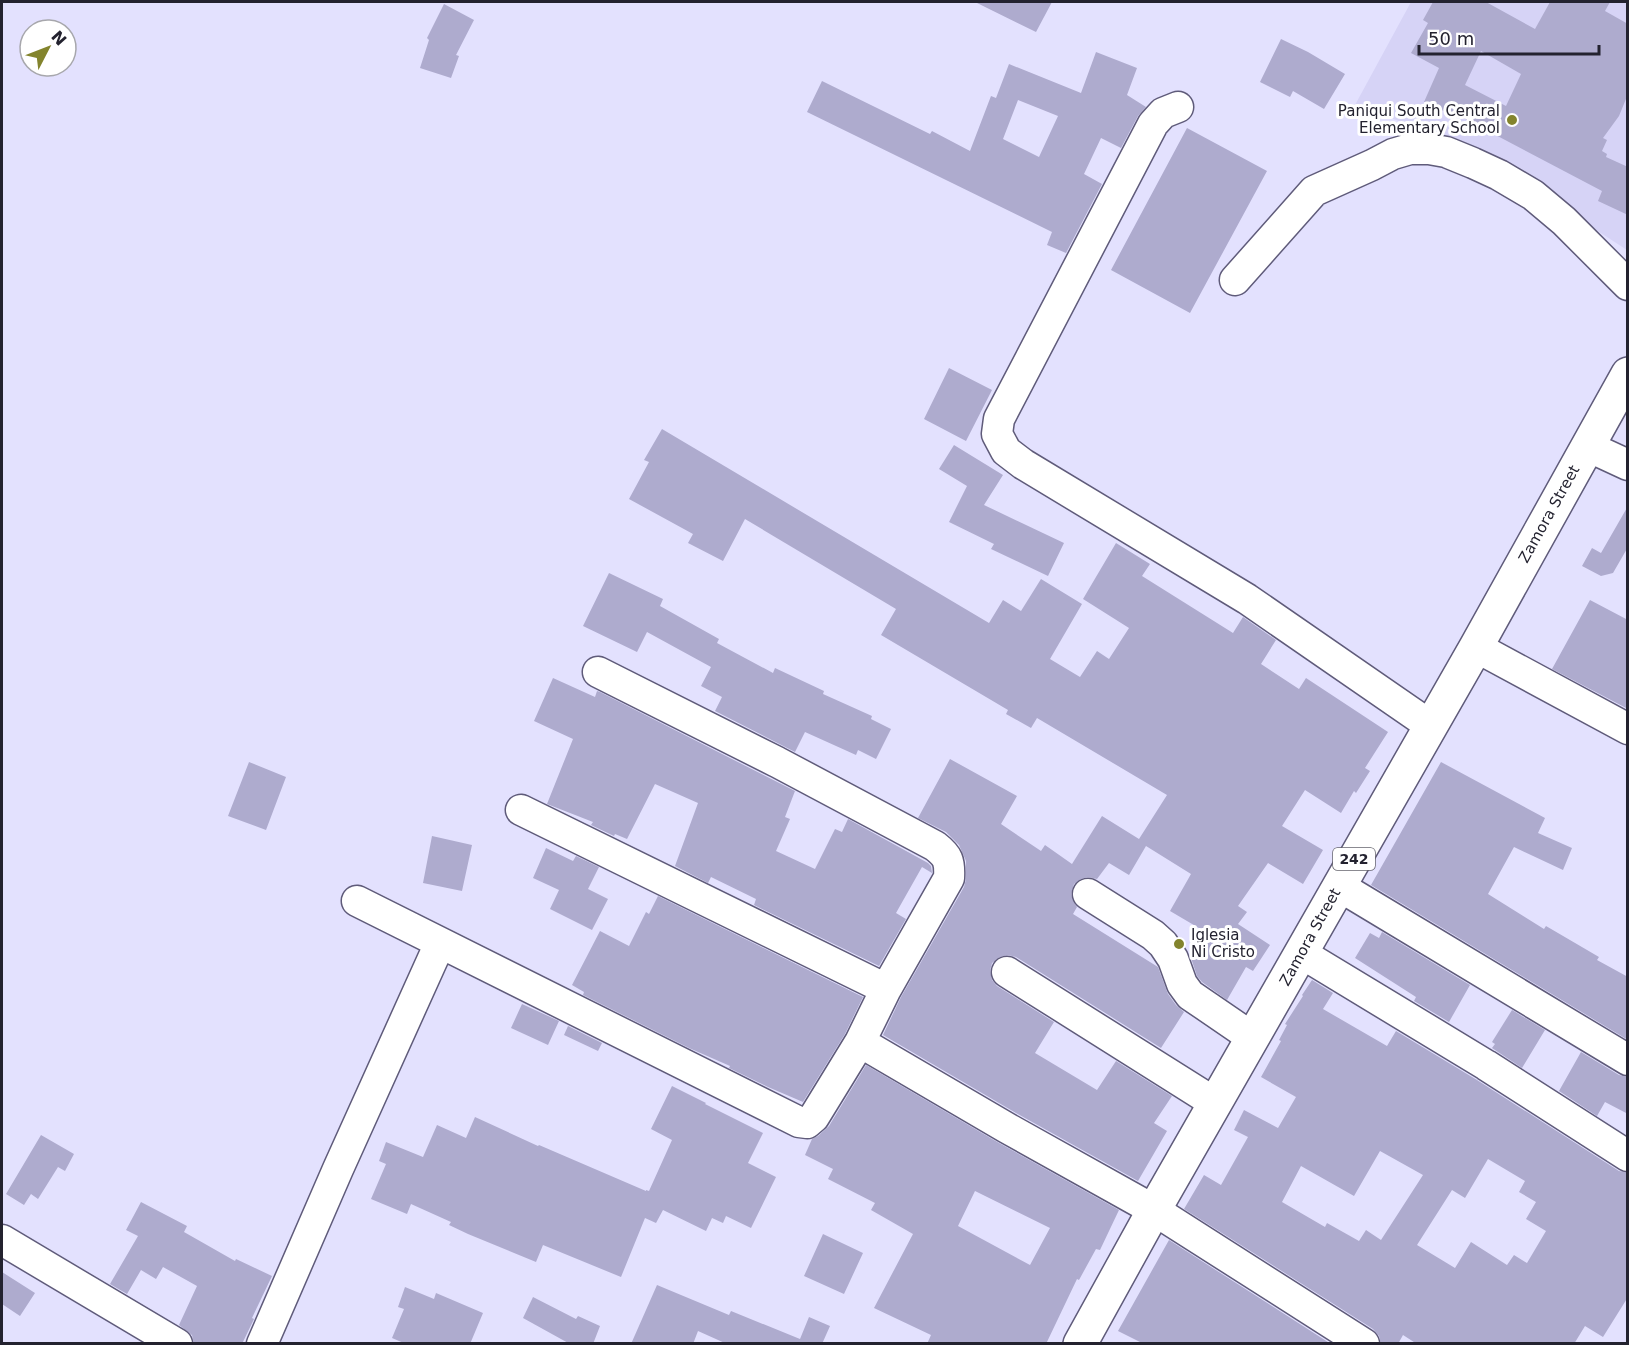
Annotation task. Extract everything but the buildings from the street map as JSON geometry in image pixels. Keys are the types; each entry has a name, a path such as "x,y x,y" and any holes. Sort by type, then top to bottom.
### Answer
{"main road":[{"name":"Zamora Street","path":"1080,1344 1154,1210 1476,647 1628,374"}],"street":[{"path":"1178,107 1162,113 1153,124 999,419 997,435 1006,451 1023,464 1247,599 1431,726"},
{"path":"1236,280 1314,191 1392,154 1410,149 1429,149 1446,152 1473,163 1533,195 1564,221 1628,285"},
{"path":"1587,446 1628,465"},
{"path":"1476,647 1628,729"},
{"path":"357,901 799,1122 807,1123 814,1117 860,1042 886,989 949,878 950,864 935,846 777,762 598,672"},
{"path":"521,810 886,989"},
{"path":"1339,886 1628,1060"},
{"path":"1088,894 1153,935 1173,958 1182,984 1190,995 1253,1038"},
{"path":"262,1344 440,943"},
{"path":"1301,953 1486,1065 1628,1156"},
{"path":"1007,972 1215,1104"},
{"path":"860,1042 1154,1210 1331,1335 1364,1344"},
{"path":"2,1240 177,1344"}],"shaded area":[{"name":"Paniqui South Central Elementary School","path":"1411,2 1627,2 1627,250 1570,213 1437,135 1355,105"}],"place":[{"name":"Paniqui South Central Elementary School","path":"1512,120"},
{"name":"Iglesia Ni Cristo","path":"1179,944"}]}
